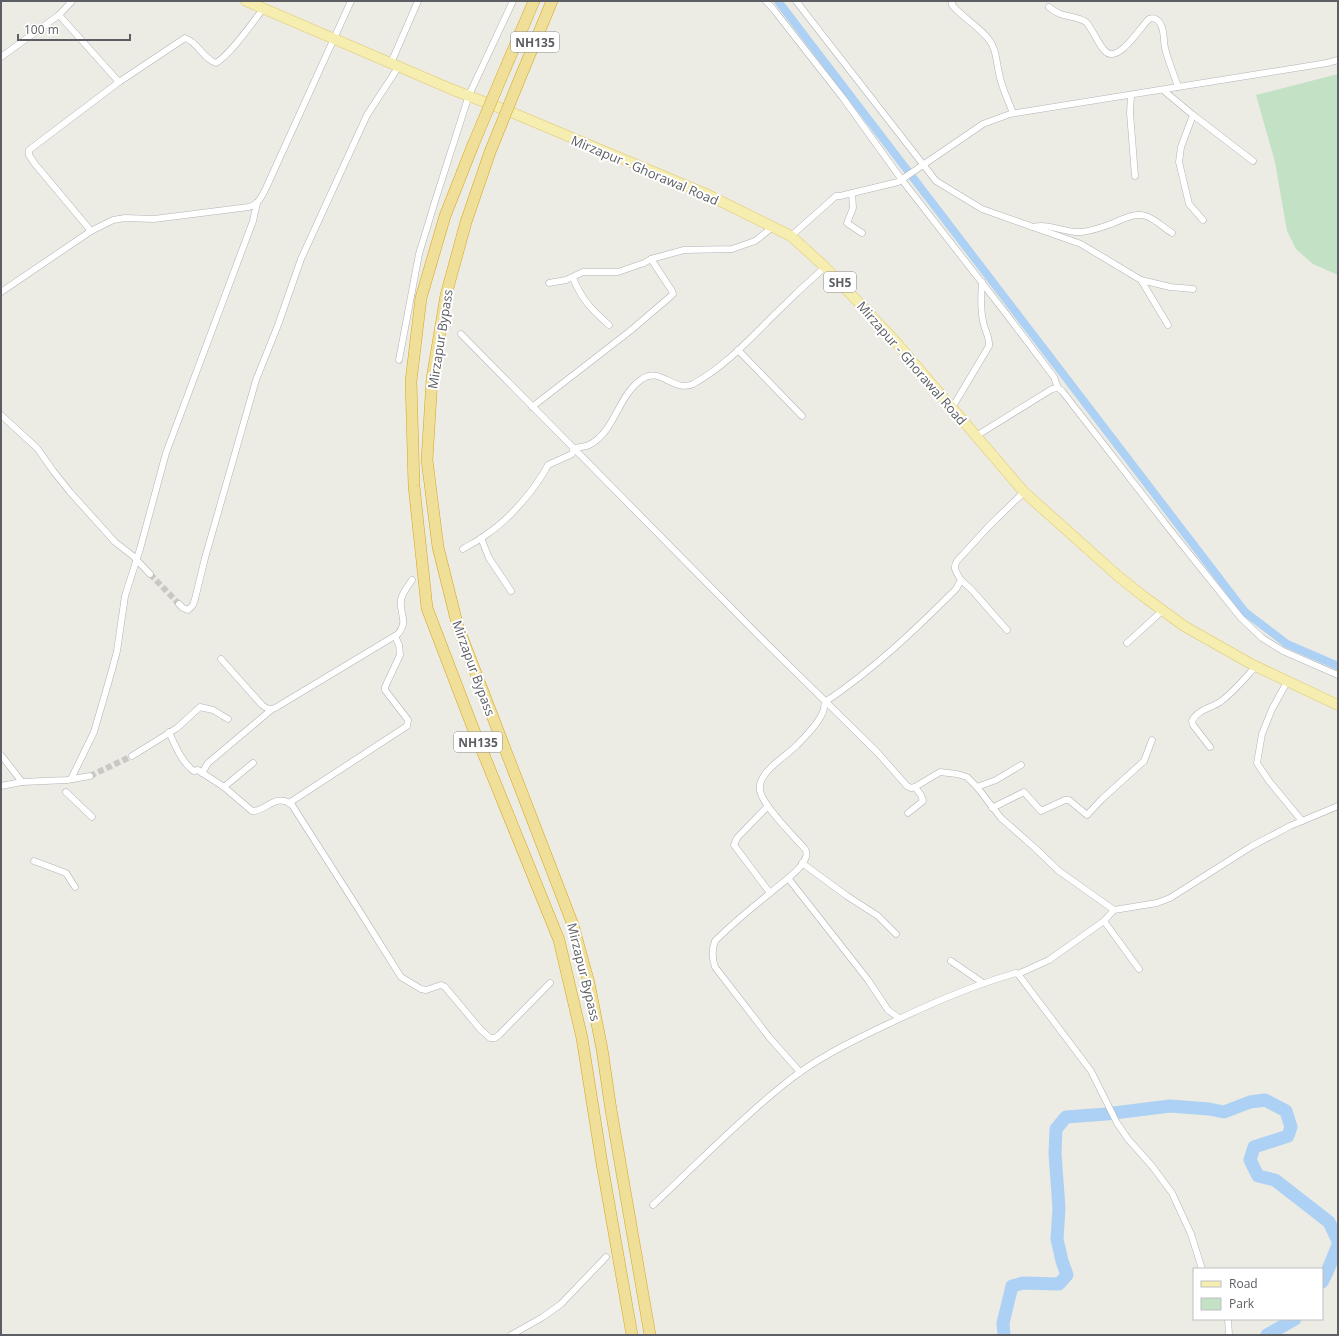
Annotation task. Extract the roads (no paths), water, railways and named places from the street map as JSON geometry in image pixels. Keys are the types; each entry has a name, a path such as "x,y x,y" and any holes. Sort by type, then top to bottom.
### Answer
{"highway":[{"name":"NH135","path":"534,1 473,145 445,216 421,298 411,381 414,486 428,608 470,723 559,940 582,1038 632,1335"},
{"name":"Mirzapur Bypass","path":"552,1 490,152 466,222 446,295 432,379 428,460 438,548 458,627 573,925 589,983 602,1049 611,1110 650,1335"}],"main road":[{"name":"Mirzapur - Ghorawal Road","path":"246,1 395,65 696,190 774,226 791,236 825,267 895,341 1024,492 1118,576 1162,611 1184,626 1287,682 1338,705"}],"street":[{"path":"1,57 59,15 72,1"},
{"path":"1,292 91,231 113,220 125,218 154,219 249,207 257,203 266,188 351,1"},
{"path":"179,604 188,610 196,599 211,536 256,380 278,325 301,259 366,115 395,65 418,1"},
{"path":"399,360 420,254 469,96 513,1"},
{"path":"766,1 904,178 1054,377 1058,388 1066,396 1241,618 1262,638 1282,651 1338,675"},
{"path":"796,1 936,181 982,209 1031,228 1080,244 1140,280 1170,287 1193,289"},
{"path":"952,1 952,5 958,12 984,34 994,48 997,54 999,73 1014,113"},
{"path":"1049,7 1058,14 1081,19 1086,22 1105,51 1110,54 1114,54 1131,41 1149,19 1157,19 1164,34 1165,46 1178,87"},
{"path":"91,231 35,164 29,156 29,150 119,82 185,38 192,41 211,61 216,63 244,34 263,8"},
{"path":"59,15 119,82"},
{"path":"791,236 836,196 894,184 983,124 998,118 1014,113 1163,90 1338,60"},
{"path":"1163,90 1193,116 1253,161"},
{"path":"1131,95 1130,120 1136,176"},
{"path":"1193,116 1181,147 1180,162 1189,204 1204,220"},
{"path":"852,193 853,208 847,223 862,233"},
{"path":"72,779 94,732 108,684 117,651 125,596 166,453 253,221 257,203"},
{"path":"1031,228 1047,226 1082,232 1108,226 1132,216 1142,215 1148,217 1172,233"},
{"path":"549,283 573,278 579,273 583,272 618,272 651,259 684,250 732,249 755,241 774,226"},
{"path":"532,407 630,331 673,294 651,259"},
{"path":"574,448 588,446 602,435 608,429 621,403 630,390 640,380 648,375 654,375 670,382 685,386 691,385 712,373 825,267"},
{"path":"573,278 578,290 590,308 609,325"},
{"path":"1140,280 1168,325"},
{"path":"952,408 989,346 990,341 983,321 981,306 982,282"},
{"path":"461,334 825,702 877,752 907,786 911,788 915,787 940,772 967,777 977,787 1001,818 1030,842 1059,871 1114,910"},
{"path":"738,350 802,416"},
{"path":"976,436 1045,392 1058,388"},
{"path":"1,416 37,448 70,492 115,542 129,552 150,574"},
{"path":"464,549 502,523 541,479 548,464 572,454 574,448"},
{"path":"1008,630 961,580 955,570 955,564 989,526 1024,492"},
{"path":"481,538 489,558 511,591"},
{"path":"202,773 208,763 271,710 398,634 403,626 402,596 412,580"},
{"path":"800,1072 768,1037 715,967 713,961 713,947 715,941 788,878 806,857 807,853 805,849 768,806 761,795 759,790 760,783 769,769 808,734 823,713 825,702 848,687 896,646 956,589 961,580"},
{"path":"1127,643 1162,611"},
{"path":"169,732 176,748 189,768 194,771 198,770 224,787 252,810 259,810 275,801 289,803 407,726 408,720 385,690 400,655 399,645 395,636"},
{"path":"221,659 262,705 271,710"},
{"path":"1210,747 1193,725 1192,721 1194,717 1221,701 1256,666"},
{"path":"1287,682 1272,709 1262,734 1257,763 1269,781 1302,821"},
{"path":"132,756 177,728 200,707 213,710 228,719"},
{"path":"992,808 1024,792 1041,811 1065,800 1069,800 1087,815 1102,799 1144,761 1152,740"},
{"path":"1,755 22,782"},
{"path":"224,787 253,763"},
{"path":"977,787 996,780 1021,764"},
{"path":"1,786 22,782 72,779 90,776"},
{"path":"908,813 923,801 922,795 915,787"},
{"path":"66,792 92,817"},
{"path":"289,803 401,977 426,990 441,985 445,987 481,1030 487,1036 493,1038 499,1035 550,983"},
{"path":"768,806 737,838 734,845 770,893"},
{"path":"653,1205 736,1125 782,1085 800,1072 853,1040 953,994 983,982 1018,974 1049,960 1104,920 1114,910 1170,898 1252,846 1302,821 1338,806"},
{"path":"34,862 66,873 75,887"},
{"path":"802,863 847,896 878,916 896,934"},
{"path":"788,878 868,980 888,1010 899,1018"},
{"path":"1104,920 1139,969"},
{"path":"951,961 983,982"},
{"path":"1018,974 1091,1071 1117,1123 1128,1139 1152,1166 1172,1193 1191,1234 1202,1268"},
{"path":"511,1335 561,1304 606,1257"},
{"path":"1228,1320 1229,1335"}],"waterway":[{"path":"778,1 1245,612 1287,644 1338,666"},
{"path":"1004,1335 1003,1323 1012,1286 1023,1283 1059,1284 1067,1275 1057,1239 1059,1208 1055,1154 1056,1129 1066,1117 1106,1114 1170,1106 1209,1109 1224,1112 1250,1102 1265,1100 1286,1111 1291,1127 1288,1136 1254,1147 1250,1160 1258,1176 1275,1180 1329,1222 1338,1241"},
{"path":"1323,1280 1338,1245"},
{"path":"1267,1335 1293,1320"}],"tunnel":[{"path":"150,574 179,604"},
{"path":"90,776 132,756"}]}
